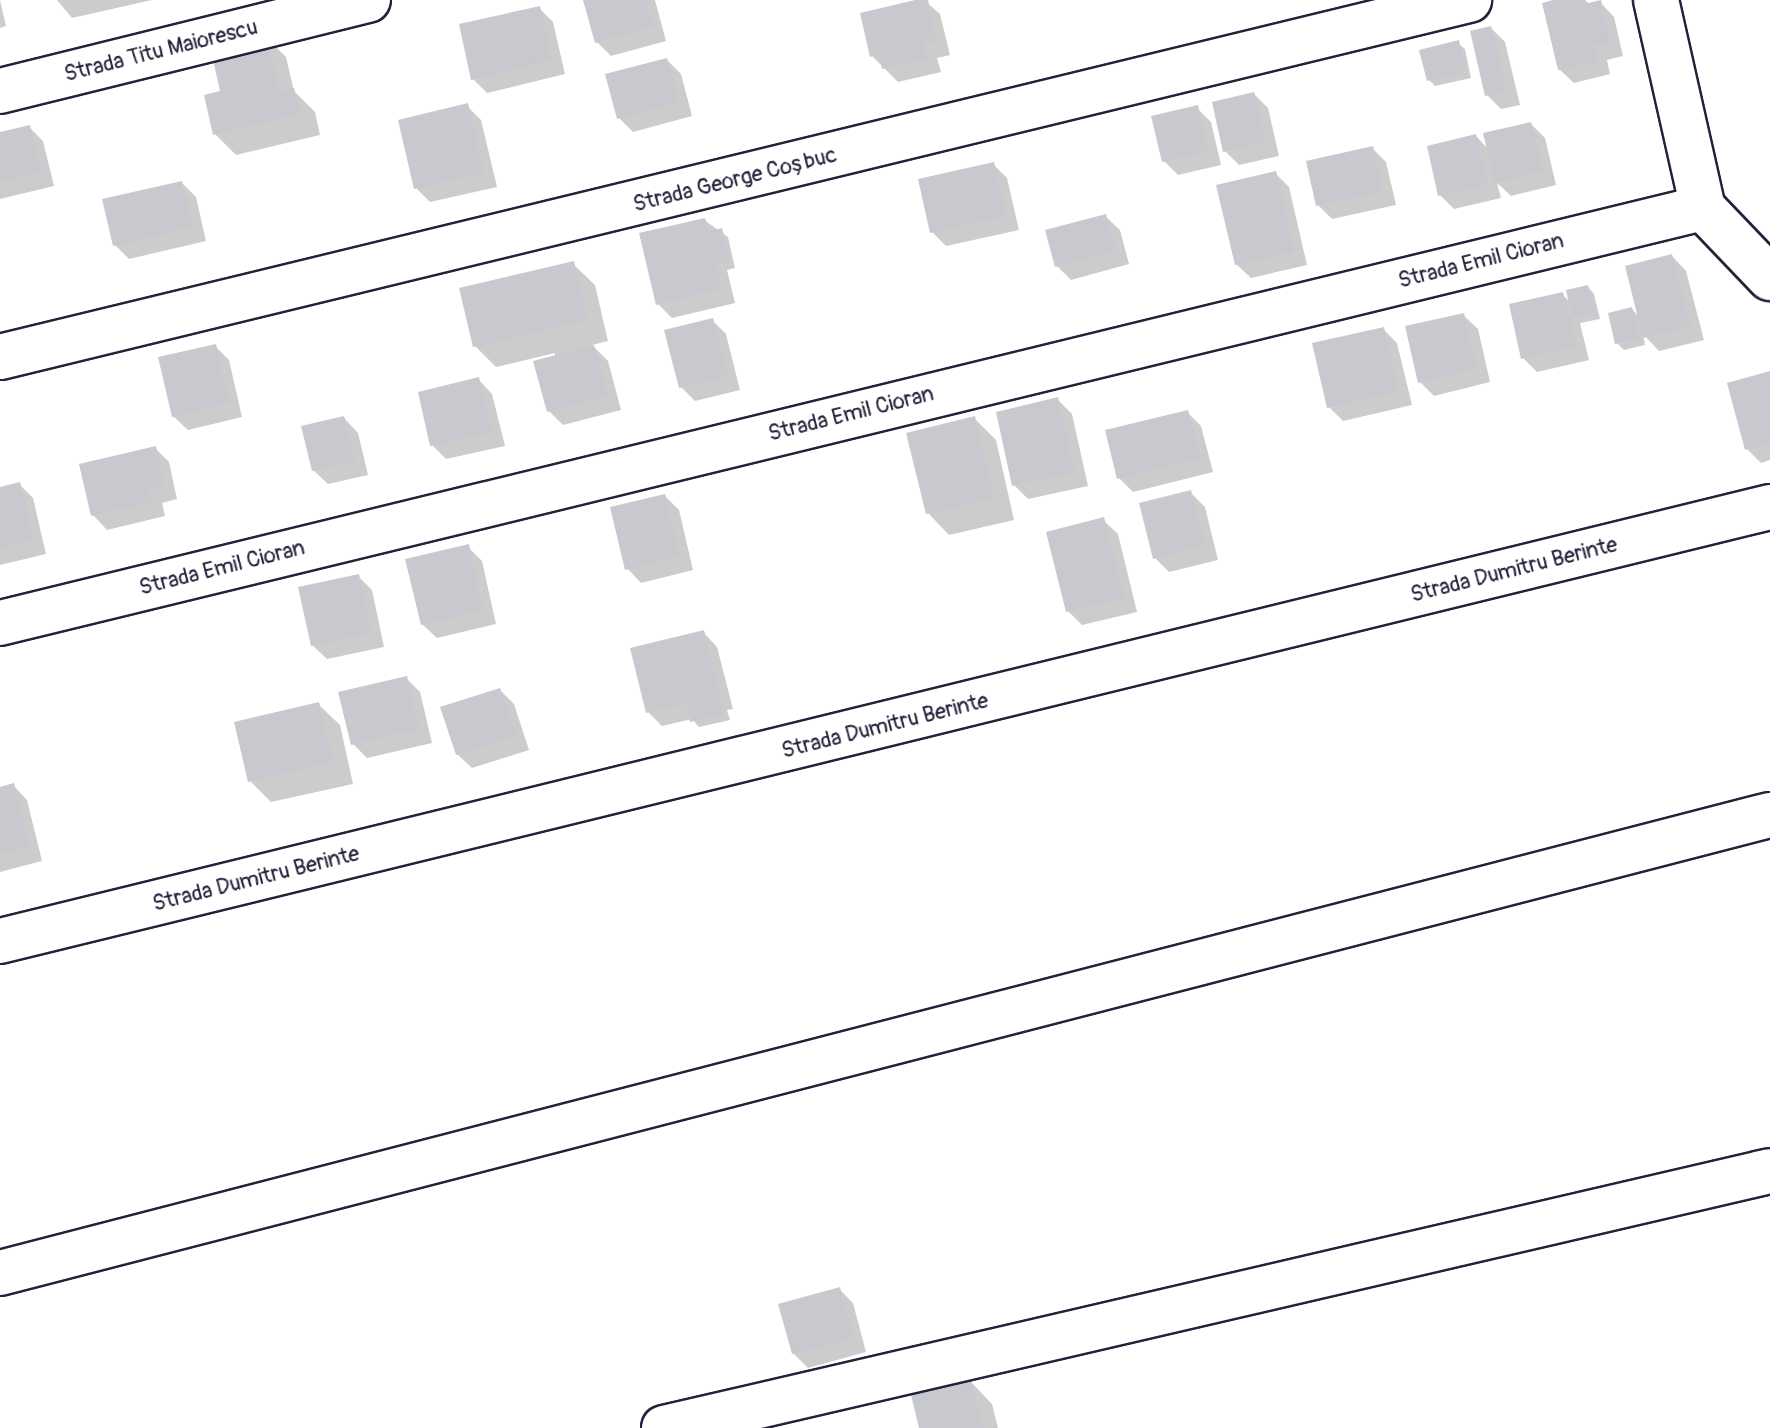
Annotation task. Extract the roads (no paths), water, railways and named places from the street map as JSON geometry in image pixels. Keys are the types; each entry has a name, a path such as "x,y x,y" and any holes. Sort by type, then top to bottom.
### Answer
{"street":[{"name":"Strada Titu Maiorescu","path":"0,91 368,0"},
{"name":"Strada George Coșbuc","path":"0,357 1469,0"},
{"path":"1656,0 1703,208 1770,278"},
{"name":"Strada Emil Cioran","path":"0,623 1703,208"},
{"name":"Strada Dumitru Berinte","path":"0,941 1770,507"},
{"path":"0,1273 1770,815"},
{"path":"664,1428 1770,1171"}]}
